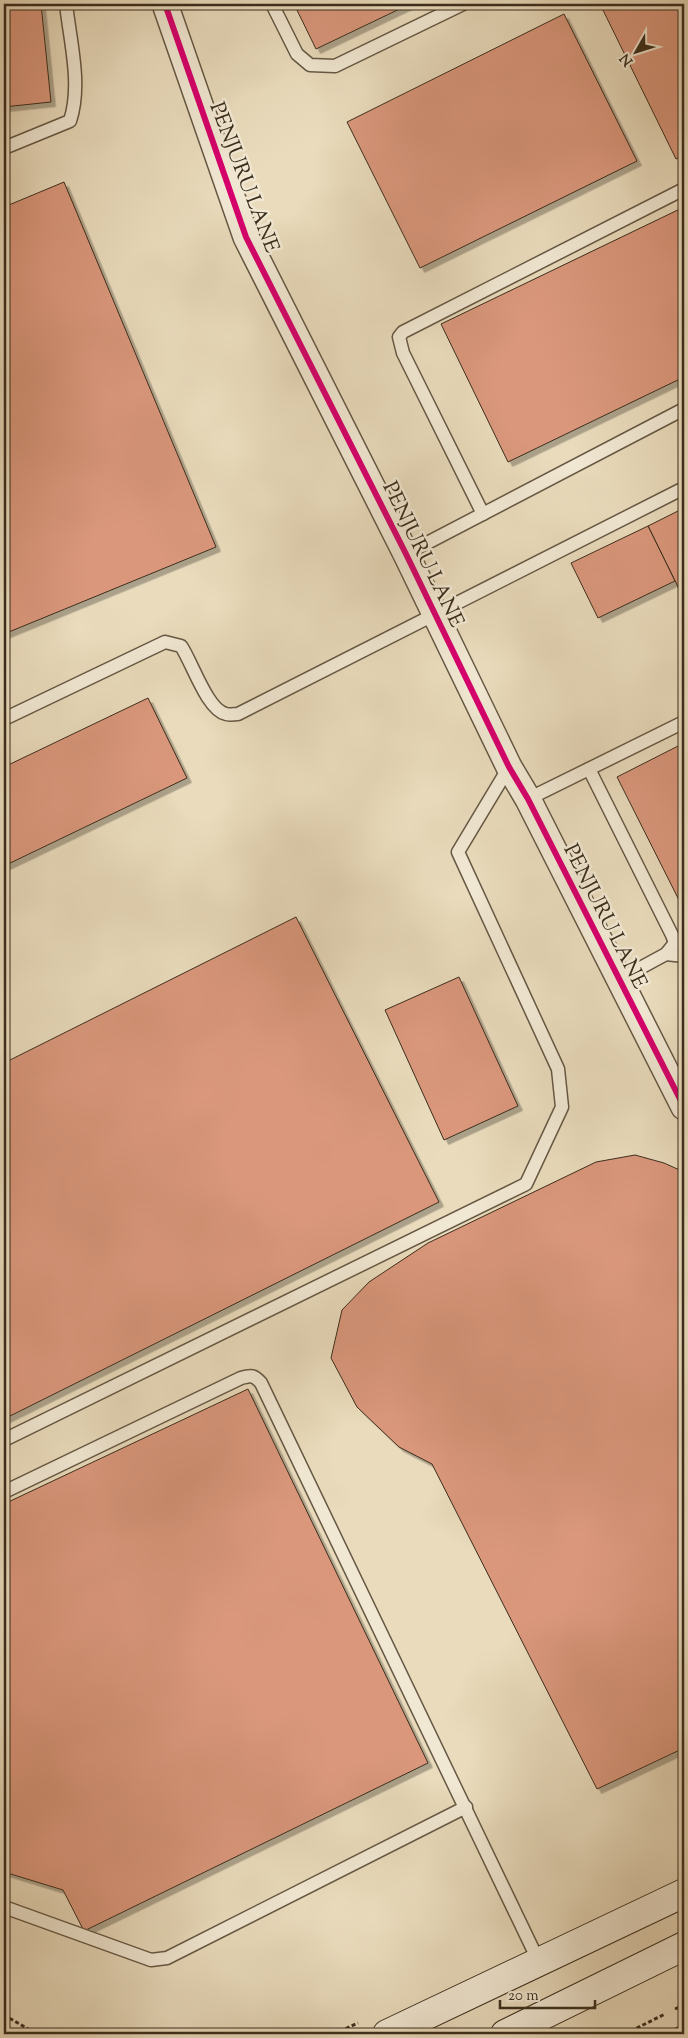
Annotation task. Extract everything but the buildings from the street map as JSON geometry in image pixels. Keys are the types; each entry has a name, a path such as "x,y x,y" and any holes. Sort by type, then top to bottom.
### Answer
{"main road":[{"path":"387,2034 684,1893"},
{"path":"506,2034 684,1946"}],"street":[{"name":"PENJURU LANE","path":"165,4 246,237 436,614 509,766 528,799 684,1107"}],"lane":[{"path":"4,148 70,121 75,106 74,74 66,4"},
{"path":"272,4 297,54 310,65 335,66 463,4"},
{"path":"483,514 403,353 399,337 402,332 684,190"},
{"path":"406,554 684,409"},
{"path":"4,719 164,642 181,646 210,702 217,709 225,714 238,714 684,488"},
{"path":"528,799 684,722"},
{"path":"4,1440 526,1184 562,1107 558,1069 458,852 509,766"},
{"path":"589,769 675,943 666,954 620,979"},
{"path":"666,954 684,956"},
{"path":"4,1492 241,1378 250,1375 256,1377 262,1383 539,1962"},
{"path":"4,1907 151,1960 167,1958 466,1807"},
{"path":"679,2034 684,2032"}],"path":[{"path":"625,2034 684,2004"},
{"path":"4,2015 37,2034"}],"cycle path":[{"path":"165,4 246,237 406,554 509,767 528,799 684,1107"}]}
